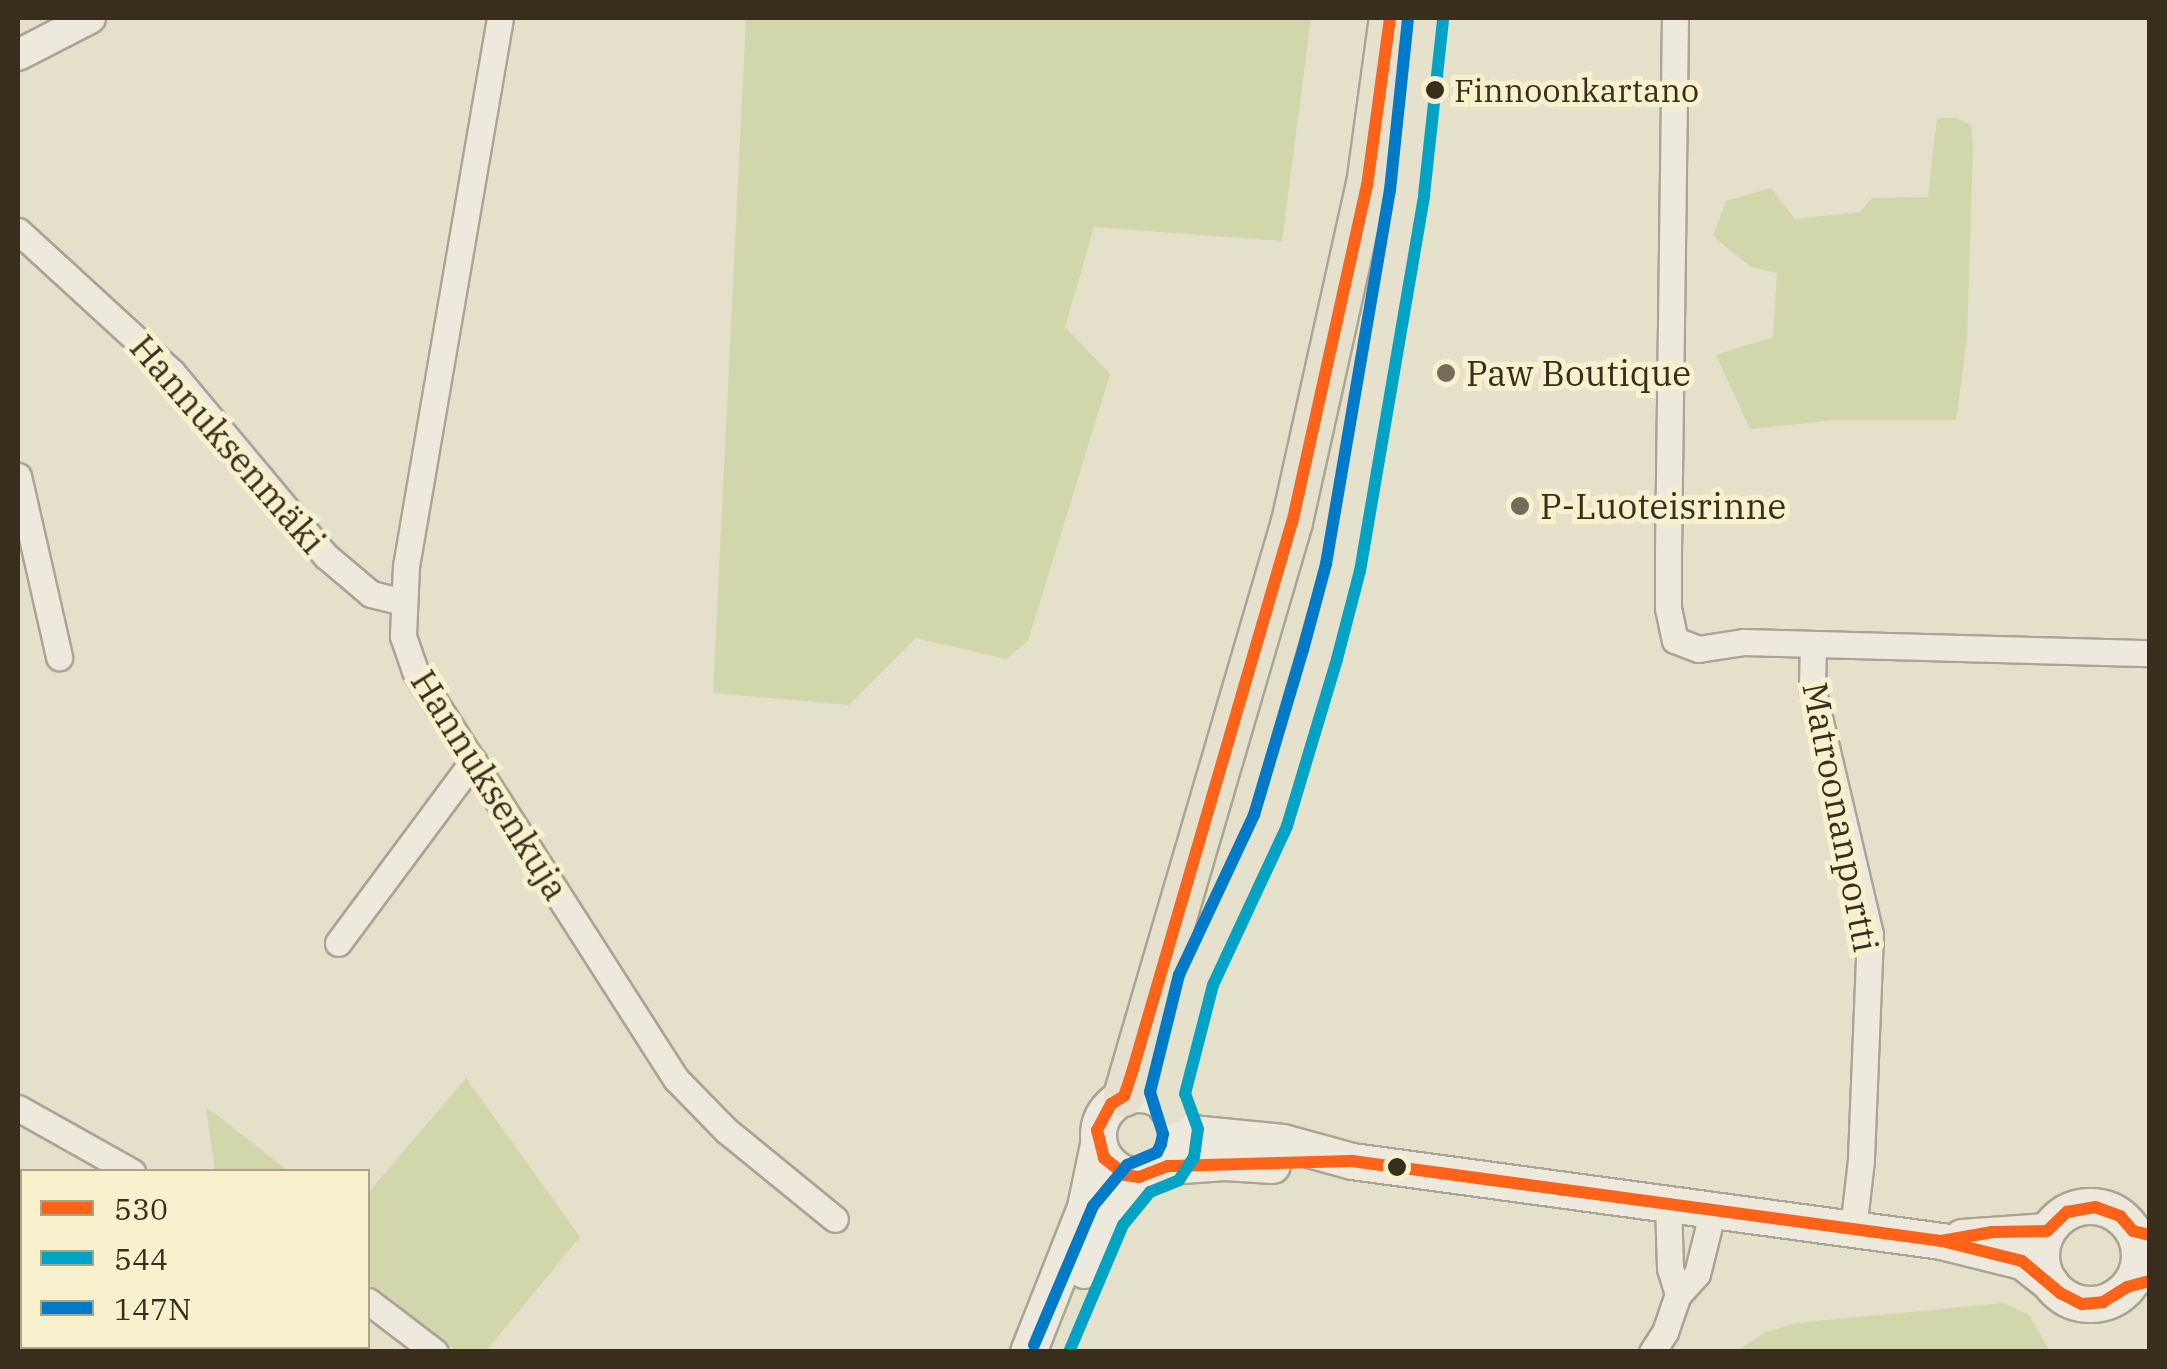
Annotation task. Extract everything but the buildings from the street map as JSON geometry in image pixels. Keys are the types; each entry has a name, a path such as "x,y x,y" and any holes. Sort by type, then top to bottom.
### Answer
{"main road":[{"path":"1028,1352 1084,1207 1102,1116 1124,1096 1292,522 1367,185 1390,18"},
{"path":"1050,1352 1108,1216 1178,1150 1169,1078 1196,979 1270,821 1343,568 1407,192 1426,18"},
{"path":"1124,1096 1139,1094 1174,1118 1352,1160 1941,1241 2022,1260 2082,1304 2104,1302 2138,1284 2134,1228 2095,1207 2076,1208 2047,1231 1992,1232 1941,1241"},
{"path":"1098,1144 1113,1168 1153,1172 1352,1160"},
{"path":"2047,1231 2041,1258 2050,1283"}],"street":[{"path":"19,48 90,18"},
{"name":"Hannuksenkuja","path":"500,18 406,566 403,636 416,671 676,1080 727,1130 834,1219"},
{"path":"1674,18 1668,608 1671,634 1681,646 1698,649 1744,642 2150,652"},
{"name":"Hannuksenmäki","path":"18,230 172,372 326,556 370,594 403,602"},
{"path":"18,476 60,657"},
{"name":"Matroonanportti","path":"1813,645 1812,687 1870,934 1861,1156 1853,1230"},
{"path":"338,943 473,760"},
{"path":"18,1108 127,1169"},
{"path":"1668,1203 1670,1268 1678,1296"},
{"path":"1652,1352 1666,1332 1678,1296 1696,1274 1713,1210"},
{"path":"370,1302 435,1352"}],"green space":[{"path":"746,18 1311,18 1282,241 1094,227 1065,327 1110,374 1028,641 1006,659 916,638 849,705 713,693"},
{"path":"1937,118 1957,118 1971,125 1973,144 1967,339 1956,420 1836,420 1750,429 1716,355 1773,337 1777,273 1751,267 1713,236 1726,201 1771,188 1795,219 1860,212 1872,198 1928,197"},
{"path":"466,1078 580,1237 486,1351 456,1351 370,1285 370,1191"},
{"path":"206,1109 285,1169 215,1169"},
{"path":"2004,1303 2029,1315 2050,1351 1737,1351 1765,1332 1796,1323"}],"transit line":[{"name":"530","path":"1390,18 1367,185 1292,522 1133,1069 1124,1096 1111,1104 1097,1130 1104,1158 1125,1175 1139,1177 1168,1166 1352,1161 1941,1241 1992,1232 2047,1231 2067,1212 2095,1207 2120,1216 2133,1231 2150,1235"},
{"name":"147N","path":"1034,1345 1093,1206 1127,1165 1157,1152 1161,1144 1163,1134 1150,1092 1179,975 1254,815 1303,650 1326,564 1390,190 1408,18"},
{"name":"544","path":"1069,1352 1123,1225 1150,1192 1179,1180 1194,1157 1198,1129 1185,1094 1213,985 1287,826 1337,659 1360,571 1424,195 1443,20"},
{"name":"530","path":"1946,1242 2022,1261 2060,1293 2082,1304 2103,1302 2127,1287 2150,1281"}],"place":[{"name":"Finnoonkartano","path":"1435,90"},
{"name":"Paw Boutique","path":"1446,373"},
{"name":"P-Luoteisrinne","path":"1520,506"}]}
